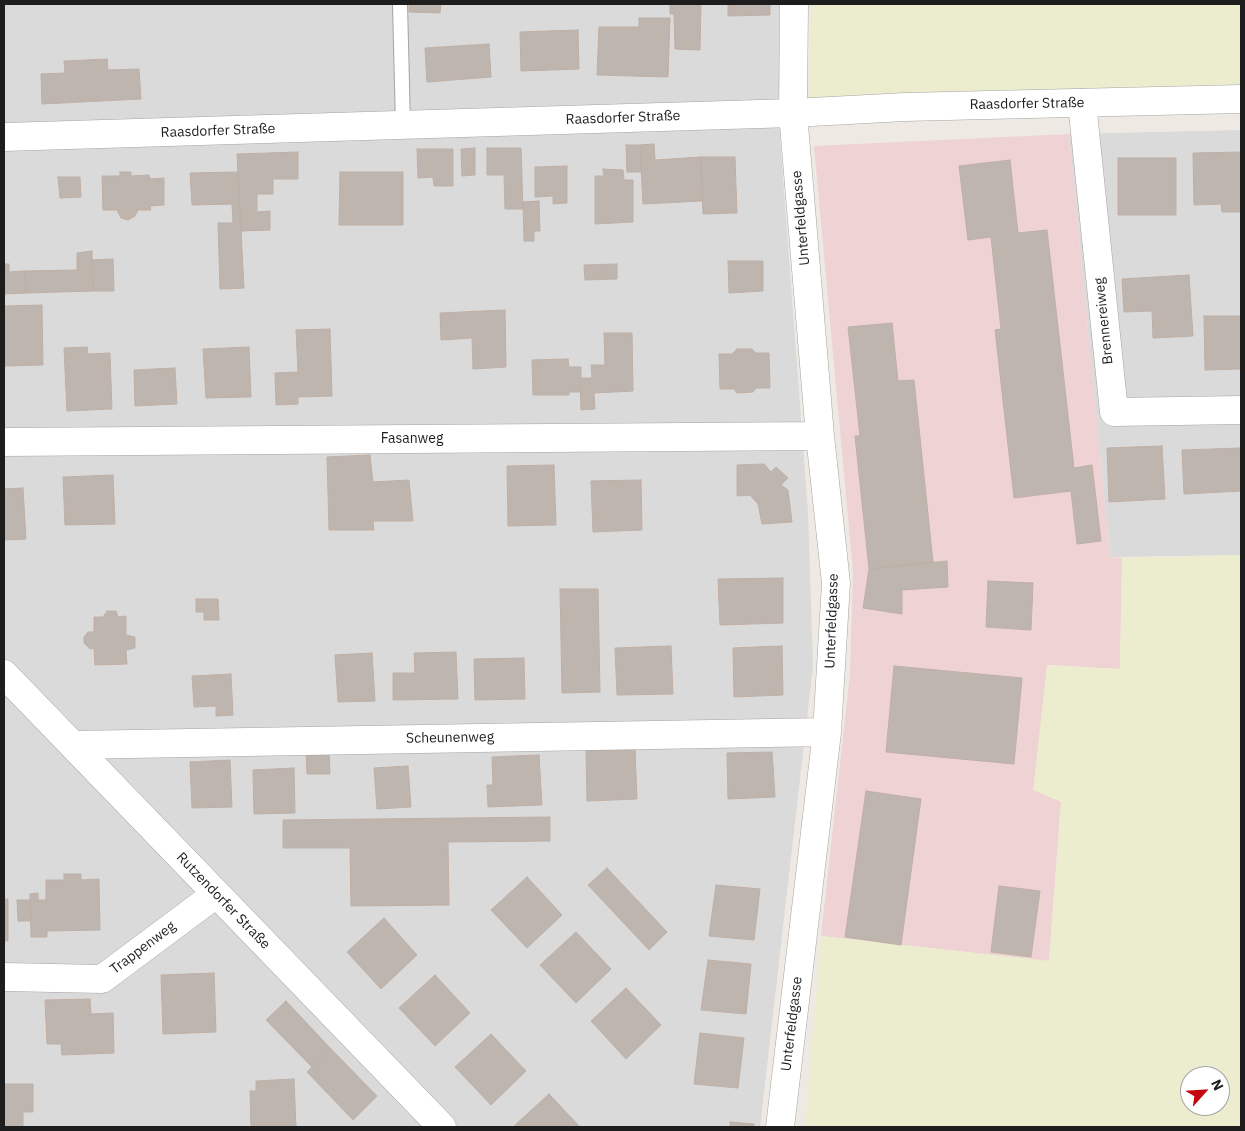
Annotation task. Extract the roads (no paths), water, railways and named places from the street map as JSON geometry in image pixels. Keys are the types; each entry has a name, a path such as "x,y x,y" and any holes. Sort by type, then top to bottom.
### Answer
{"street":[{"name":"Unterfeldgasse","path":"780,1127 826,732 836,584 820,436 793,114 794,4"},
{"name":"Raasdorfer Straße","path":"4,138 793,114 906,107 1241,99"},
{"name":"Brennereiweg","path":"1082,103 1114,412 1241,410"},
{"name":"Fasanweg","path":"4,442 820,436"},
{"name":"Rutzendorfer Straße","path":"4,674 442,1127"},
{"name":"Scheunenweg","path":"72,745 826,732"},
{"name":"Trappenweg","path":"4,977 102,979 216,894"}],"lane":[{"path":"400,4 403,125"}]}
